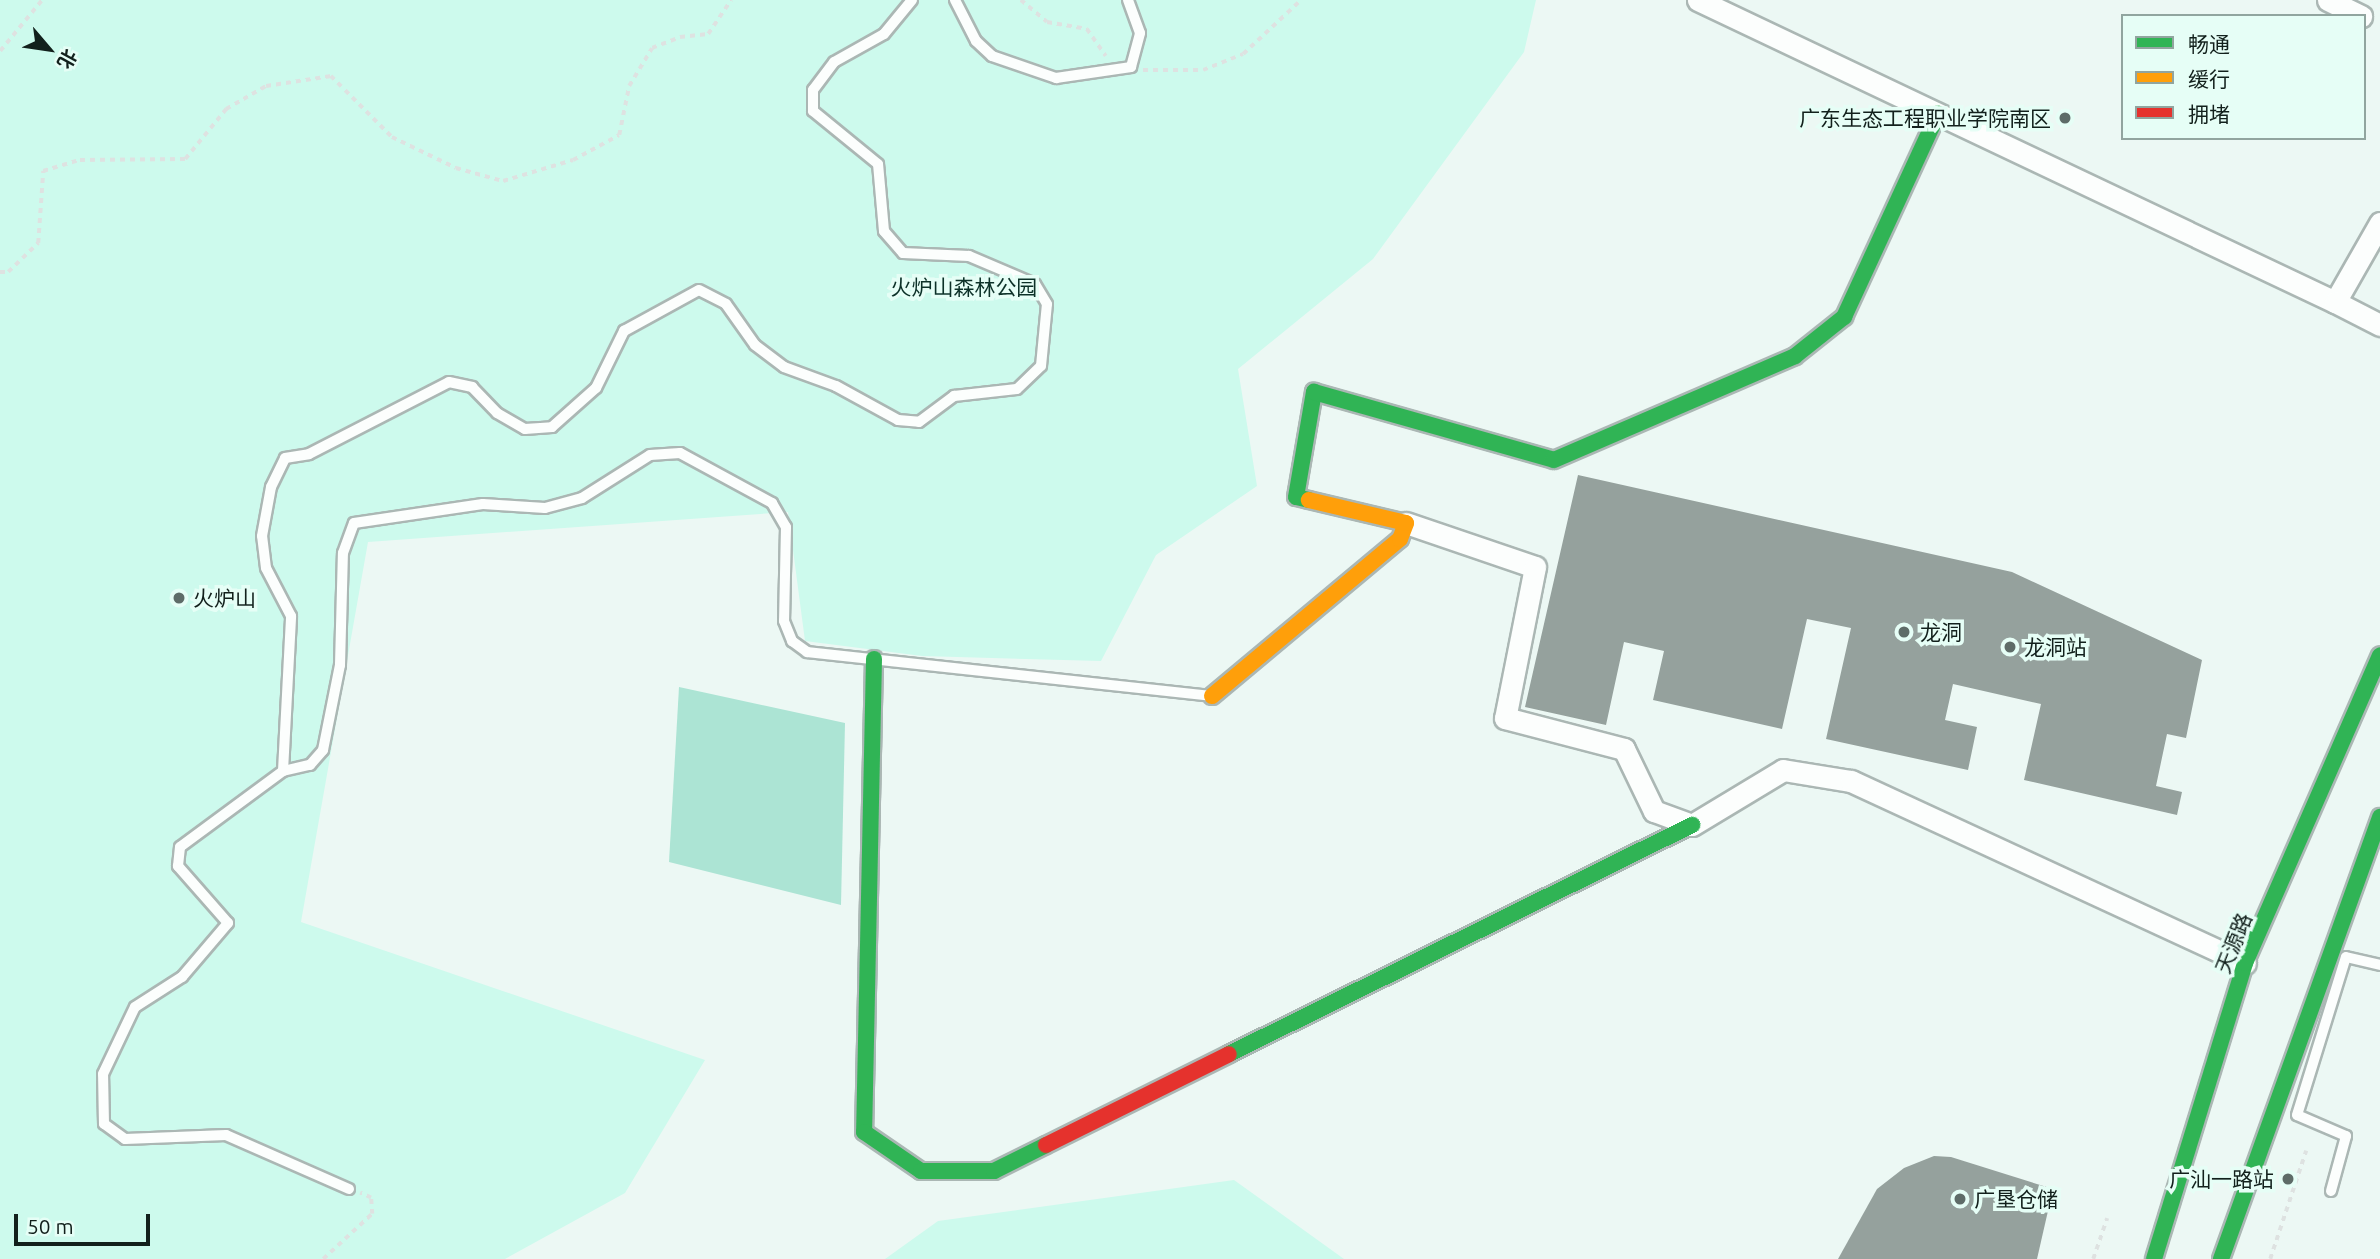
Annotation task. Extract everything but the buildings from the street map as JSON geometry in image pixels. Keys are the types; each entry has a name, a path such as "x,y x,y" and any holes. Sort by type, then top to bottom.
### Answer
{"main road":[{"path":"1212,696 1400,539 1406,523 1296,497 1314,392 1554,460 1795,356 1844,317 1938,114"},
{"name":"天源路","path":"2154,1259 2172,1191 2245,963 2380,654"},
{"path":"874,659 863,1132 921,1171 994,1171 1692,825"},
{"path":"2221,1259 2302,1022 2380,817"},
{"path":"2141,1259 2172,1191"}],"street":[{"path":"1699,0 2335,302 2380,326"},
{"path":"2328,0 2356,14"},
{"path":"2335,302 2380,223"},
{"path":"1406,523 1535,567 1505,718 1624,749 1654,811 1692,825 1783,770 1852,781 2245,963"}],"lane":[{"path":"283,771 291,617 266,568 262,536 271,487 285,458 309,454 449,383 472,387 497,413 525,429 552,427 596,388 624,331 699,290 726,304 755,345 784,367 836,386 898,420 919,422 954,396 1017,389 1041,366 1047,304 1035,284 970,256 903,253 884,231 878,164 813,111 813,90 834,62 884,34 912,0"},
{"path":"955,0 976,41 1021,69 1056,78 1131,67 1140,33 1128,0"},
{"path":"349,1189 226,1135 125,1139 104,1124 103,1074 135,1007 182,977 228,923 178,866 180,847 283,771 310,765 323,750 340,665 344,552 354,523 483,504 545,508 582,498 650,455 680,453 772,503 786,527 784,621 792,641 807,652 1212,696"},
{"path":"2330,1191 2346,1136 2297,1115 2346,957 2363,857"},
{"path":"2346,957 2380,965"},
{"path":"2302,1022 2346,957"}],"path":[{"path":"0,51 42,0"},
{"path":"0,272 8,272 37,243 43,171 80,160 185,159 226,109 266,86 331,76 392,137 456,168 503,181 573,160 619,135 629,86 652,48 680,37 708,34 731,0"},
{"path":"1021,0 1047,22 1087,29 1107,57 1158,74 1203,70 1243,54 1301,0"},
{"path":"2270,1259 2306,1151"},
{"path":"323,1259 372,1214 371,1198 349,1189"},
{"path":"2093,1259 2107,1218"}],"green space":[{"name":"火炉山森林公园","path":"0,0 1536,0 1524,52 1373,259 1238,369 1257,486 1156,555 1101,661 922,656 805,641 788,512 368,542 301,922 705,1060 625,1193 505,1259 0,1259"},
{"path":"1234,1180 1344,1259 885,1259 938,1221"}],"shaded area":[{"path":"679,687 845,723 841,905 669,862"}],"traffic: fast":[{"path":"1309,500 1296,497 1314,392 1554,460 1795,356 1844,317 1938,114"},
{"path":"2154,1259 2245,963 2380,655"},
{"path":"874,659 864,1132 921,1171 994,1171 1046,1145"},
{"path":"2221,1259 2380,817"},
{"path":"1229,1054 1692,825"}],"traffic: slow":[{"path":"1212,696 1400,539 1406,523 1309,500"}],"traffic: jam":[{"path":"1046,1145 1229,1054"}],"place":[{"name":"广东生态工程职业学院南区","path":"2065,118"},
{"name":"火炉山","path":"179,598"},
{"name":"龙洞","path":"1904,632"},
{"name":"龙洞站","path":"2010,647"},
{"name":"广汕一路站","path":"2288,1179"},
{"name":"广垦仓储","path":"1960,1199"}]}
